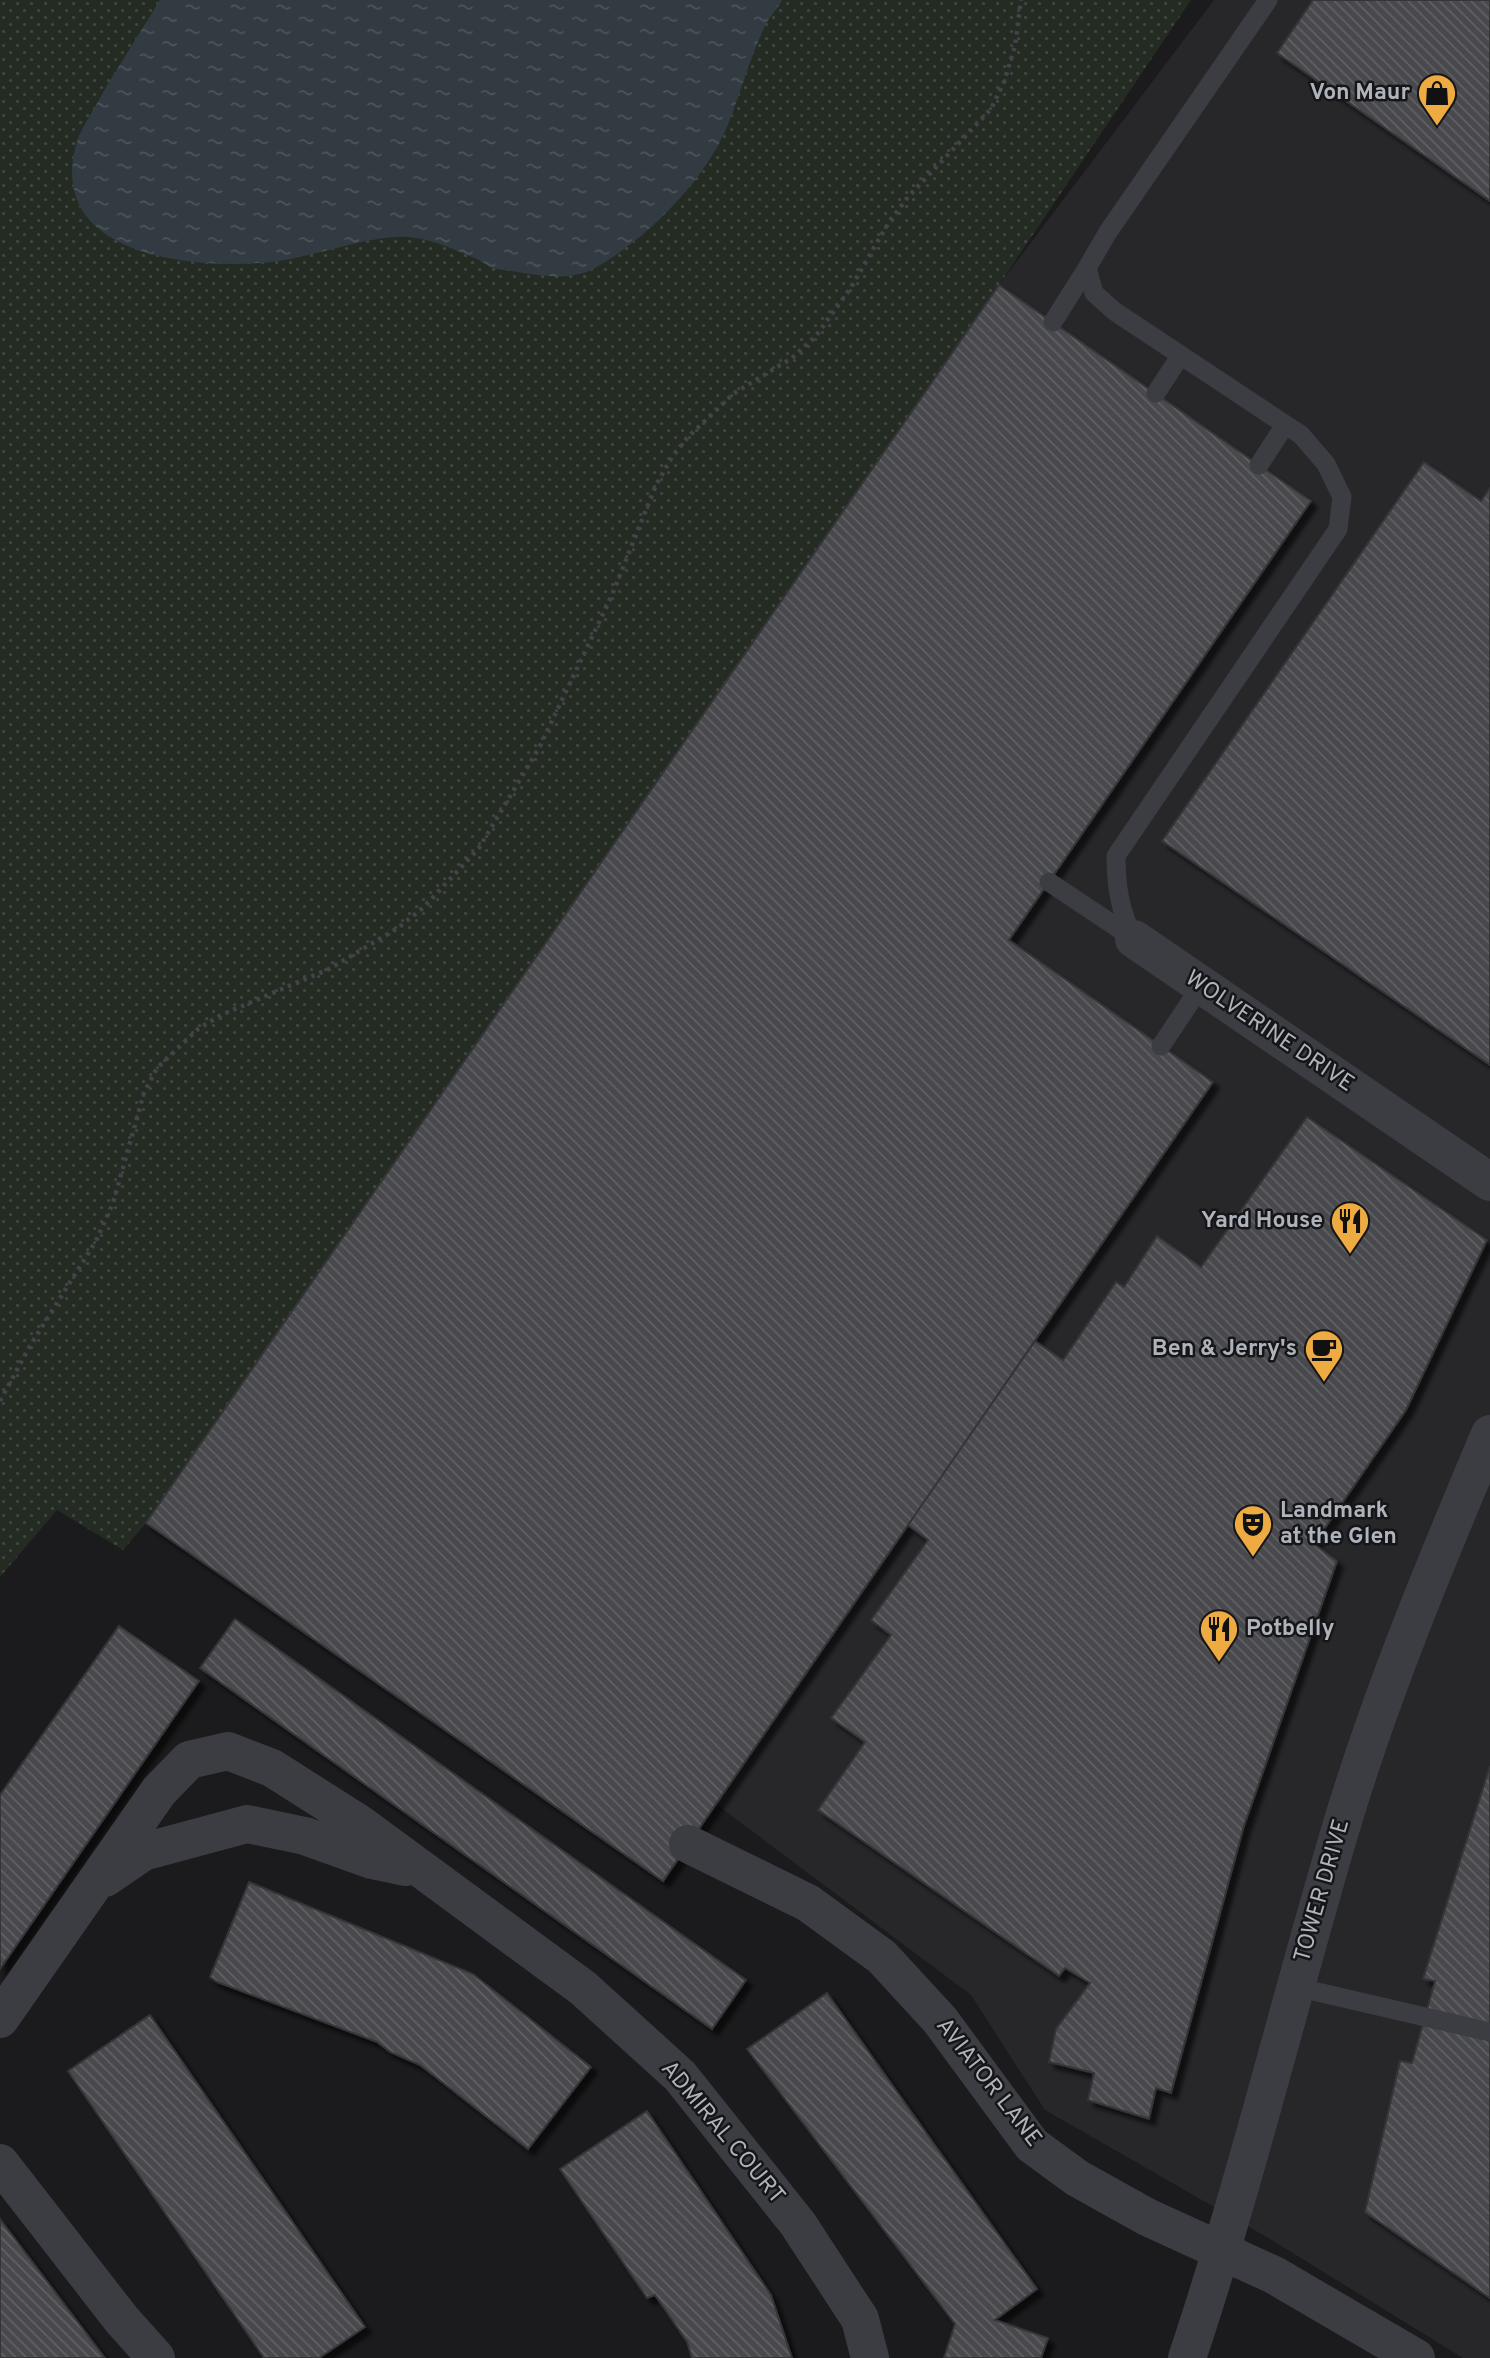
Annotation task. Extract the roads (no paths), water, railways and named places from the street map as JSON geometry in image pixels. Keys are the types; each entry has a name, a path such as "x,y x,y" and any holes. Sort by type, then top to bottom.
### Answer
{"street":[{"name":"WOLVERINE DRIVE","path":"1134,939 1490,1182"},
{"name":"TOWER DRIVE","path":"1187,2358 1222,2253 1342,1822 1419,1603 1490,1434"},
{"name":"ADMIRAL COURT","path":"0,2019 159,1791 189,1760 228,1751 272,1768 360,1824 583,1988 680,2077 798,2224 860,2319 870,2358"},
{"name":"ADMIRAL COURT","path":"89,1889 142,1852 247,1824 305,1836 372,1860 424,1872"},
{"name":"AVIATOR LANE","path":"688,1844 808,1903 882,1957 940,2020 1032,2145 1077,2178 1147,2217 1274,2275 1416,2358"},
{"path":"0,2163 96,2288 156,2358"}],"lane":[{"path":"1053,322 1108,232 1268,0"},
{"path":"1087,268 1094,293 1114,311 1301,435 1326,464 1342,497 1338,529 1116,856 1116,890 1123,917 1134,939"},
{"path":"1156,393 1181,355"},
{"path":"1259,465 1285,425"},
{"name":"WOLVERINE DRIVE","path":"1049,882 1134,939"},
{"path":"1161,1046 1201,986"},
{"path":"1296,1987 1490,2032"}],"water":[{"path":"160,0 782,0 759,39 719,143 691,185 655,224 615,255 584,273 559,276 494,268 443,245 408,237 377,239 287,260 240,264 168,258 134,248 104,233 83,212 73,183 76,145 82,129"}],"place":[{"name":"Von Maur","path":"1437,127"},
{"name":"Yard House","path":"1350,1255"},
{"name":"Ben & Jerry's","path":"1324,1383"},
{"name":"Landmark at the Glen","path":"1253,1558"},
{"name":"Potbelly","path":"1219,1663"}]}
